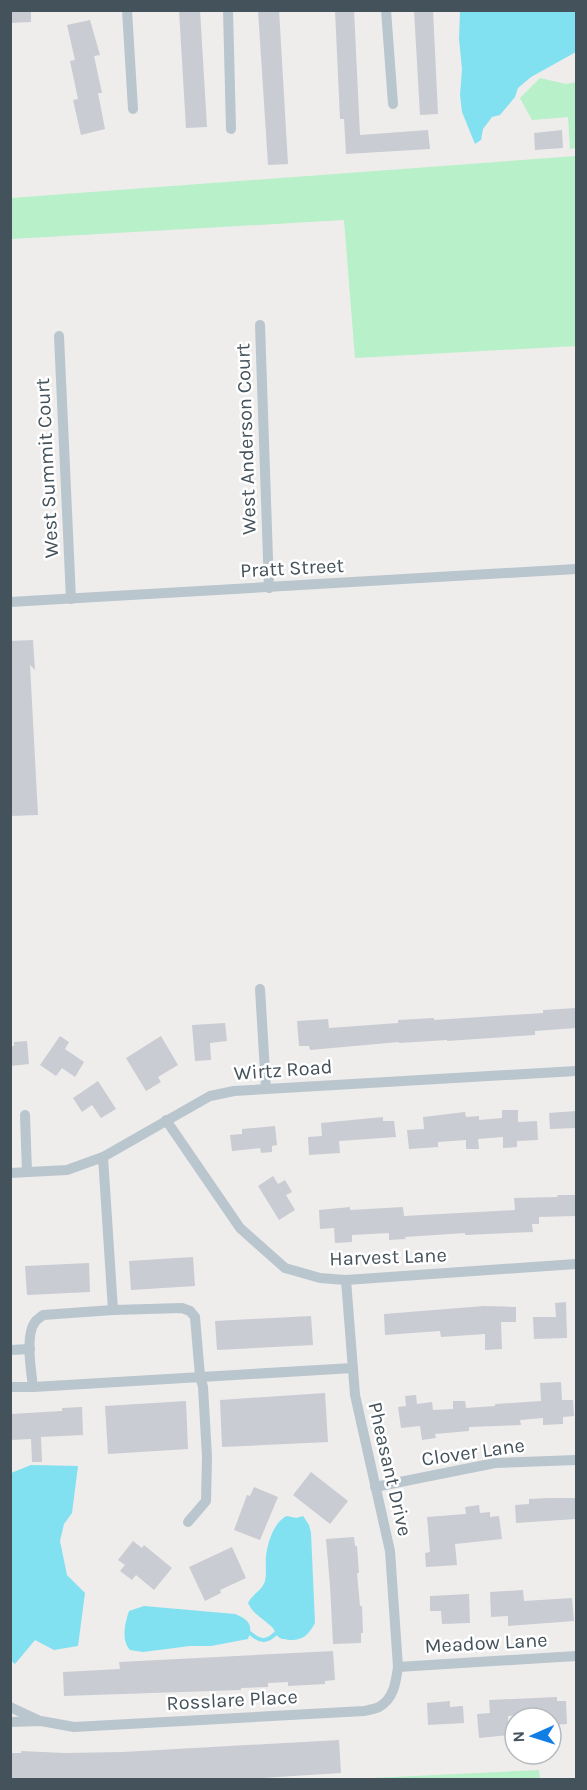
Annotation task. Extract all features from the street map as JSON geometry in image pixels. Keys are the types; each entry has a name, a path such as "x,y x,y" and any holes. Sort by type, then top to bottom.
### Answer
{"street":[{"path":"127,10 133,109"},
{"path":"228,10 231,129"},
{"path":"386,10 393,104"},
{"name":"West Anderson Court","path":"260,325 269,588"},
{"name":"West Summit Court","path":"59,336 71,599"},
{"name":"Pratt Street","path":"10,602 576,569"},
{"path":"260,989 266,1088"},
{"name":"Wirtz Road","path":"10,1173 67,1170 104,1157 210,1096 234,1091 576,1071"},
{"path":"25,1115 27,1172"},
{"name":"Harvest Lane","path":"166,1120 240,1228 285,1268 320,1278 346,1280 576,1264"},
{"path":"104,1157 113,1310"},
{"name":"Pheasant Drive","path":"346,1280 355,1395 390,1551 398,1667"},
{"path":"33,1387 31,1332 35,1322 43,1315 182,1308 190,1311 195,1317 197,1329 207,1457 206,1501 188,1522"},
{"path":"10,1350 30,1349"},
{"path":"10,1388 353,1368"},
{"name":"Clover Lane","path":"375,1487 495,1463 576,1460"},
{"name":"Meadow Lane","path":"398,1667 576,1656"},
{"name":"Rosslare Place","path":"10,1722 41,1721 74,1727 364,1711 379,1707 390,1697 396,1684 398,1667"},
{"name":"Rosslare Place","path":"10,1707 41,1721"}],"green space":[{"path":"540,78 566,84 576,82 576,148 570,149 568,117 532,120 520,98"},
{"path":"576,156 576,346 355,358 344,220 11,239 11,198"},
{"path":"539,1770 540,1780 351,1779"}],"water":[{"path":"460,11 576,11 576,52 531,77 518,88 515,97 500,115 492,117 483,129 481,140 475,144 462,112 460,95 462,69 459,39"},
{"path":"31,1465 78,1466 72,1513 64,1524 60,1541 67,1575 85,1593 78,1646 54,1650 35,1640 15,1664 10,1660 11,1473"},
{"path":"287,1516 296,1518 303,1516 311,1533 315,1623 305,1636 294,1640 278,1637 272,1627 255,1613 248,1603 264,1584 270,1540 278,1523"},
{"path":"144,1606 235,1614 249,1623 250,1634 248,1639 211,1646 190,1646 143,1652 130,1650 125,1641 125,1626 129,1611"}],"building":[{"path":"10,10 31,10 31,22 10,23"},
{"path":"179,10 200,10 207,127 186,128"},
{"path":"258,10 279,10 288,164 268,165"},
{"path":"335,10 354,10 360,135 428,130 430,149 346,154 344,119 340,119"},
{"path":"414,10 433,10 438,114 420,115"},
{"path":"90,20 100,55 94,56 102,93 98,93 105,129 81,135 73,100 78,99 70,61 75,60 67,25"},
{"path":"562,130 563,148 535,150 534,133"},
{"path":"33,640 35,670 30,665 38,815 10,816 10,641"},
{"path":"576,1008 576,1028 535,1031 535,1035 399,1042 310,1050 309,1046 299,1046 297,1021 328,1019 329,1028 398,1023 398,1020 543,1013 543,1010"},
{"path":"225,1023 227,1041 210,1043 211,1060 195,1061 192,1025"},
{"path":"60,1036 69,1042 65,1049 84,1062 75,1077 62,1068 56,1076 40,1065"},
{"path":"161,1036 178,1065 158,1077 161,1082 146,1091 126,1058"},
{"path":"27,1041 29,1064 10,1066 10,1046 14,1046 14,1042"},
{"path":"98,1081 116,1109 101,1118 92,1105 82,1112 73,1098"},
{"path":"502,1110 518,1110 518,1122 537,1121 538,1140 517,1141 517,1147 503,1148 503,1137 478,1139 479,1149 466,1149 466,1140 438,1142 438,1147 409,1149 407,1130 424,1129 423,1117 465,1112 466,1117 479,1116 479,1120 502,1118"},
{"path":"576,1111 576,1128 550,1129 549,1113"},
{"path":"383,1117 383,1121 394,1121 396,1137 339,1141 340,1153 309,1155 308,1137 322,1136 321,1123"},
{"path":"275,1126 277,1145 272,1146 272,1152 261,1153 260,1148 232,1151 230,1135 242,1134 242,1129"},
{"path":"273,1176 278,1184 285,1180 292,1192 286,1195 295,1210 279,1220 258,1186"},
{"path":"558,1195 576,1195 576,1216 539,1217 539,1224 532,1224 533,1232 465,1235 465,1233 389,1240 389,1233 352,1235 352,1242 335,1243 334,1228 320,1229 319,1210 350,1207 350,1210 403,1207 404,1216 515,1210 514,1198 557,1197"},
{"path":"193,1257 195,1286 131,1290 129,1261"},
{"path":"89,1263 90,1292 27,1295 25,1266"},
{"path":"566,1302 567,1338 534,1339 533,1317 556,1317 555,1303"},
{"path":"484,1306 516,1307 516,1322 501,1322 502,1349 485,1350 485,1334 441,1337 440,1331 385,1335 384,1314"},
{"path":"311,1316 313,1345 217,1350 215,1321"},
{"path":"561,1382 562,1400 573,1400 574,1416 563,1417 563,1424 543,1425 543,1418 520,1420 521,1425 469,1427 469,1431 435,1434 436,1438 422,1440 420,1426 401,1428 398,1407 406,1406 405,1396 416,1395 417,1404 432,1402 433,1410 453,1409 453,1401 465,1401 466,1408 495,1406 495,1404 541,1401 540,1383"},
{"path":"325,1393 328,1442 222,1447 220,1400"},
{"path":"186,1401 188,1449 108,1454 105,1406"},
{"path":"82,1407 83,1435 41,1437 42,1462 32,1462 31,1439 10,1440 10,1414 62,1411 62,1408"},
{"path":"311,1472 348,1501 330,1524 293,1495"},
{"path":"254,1487 278,1497 260,1540 234,1530 247,1495 250,1496"},
{"path":"576,1498 576,1519 516,1523 515,1505 529,1504 529,1499"},
{"path":"479,1505 480,1513 490,1512 490,1517 499,1516 502,1539 455,1544 457,1565 426,1567 425,1553 430,1552 427,1517 466,1514 465,1507"},
{"path":"354,1537 355,1546 357,1546 359,1573 357,1573 363,1633 361,1633 361,1643 333,1644 326,1539"},
{"path":"133,1541 142,1548 144,1545 172,1568 154,1590 136,1575 132,1580 120,1571 125,1565 118,1560"},
{"path":"232,1547 246,1578 220,1590 221,1593 205,1601 189,1567"},
{"path":"523,1590 524,1601 572,1598 574,1621 508,1626 508,1616 491,1617 490,1592"},
{"path":"469,1594 470,1623 442,1624 441,1611 430,1611 430,1596"},
{"path":"333,1651 335,1680 325,1681 325,1684 288,1686 288,1682 268,1683 268,1687 241,1688 241,1690 64,1696 63,1672 120,1669 119,1662"},
{"path":"557,1697 557,1701 566,1701 567,1724 563,1724 563,1706 503,1706 503,1736 479,1738 477,1714 490,1713 489,1700"},
{"path":"450,1701 450,1707 463,1706 464,1723 428,1725 427,1703"},
{"path":"339,1740 341,1773 246,1779 10,1779 10,1753 21,1753 21,1751 123,1752"}],"waterway":[{"path":"250,1633 262,1640 269,1639 275,1634"}]}
